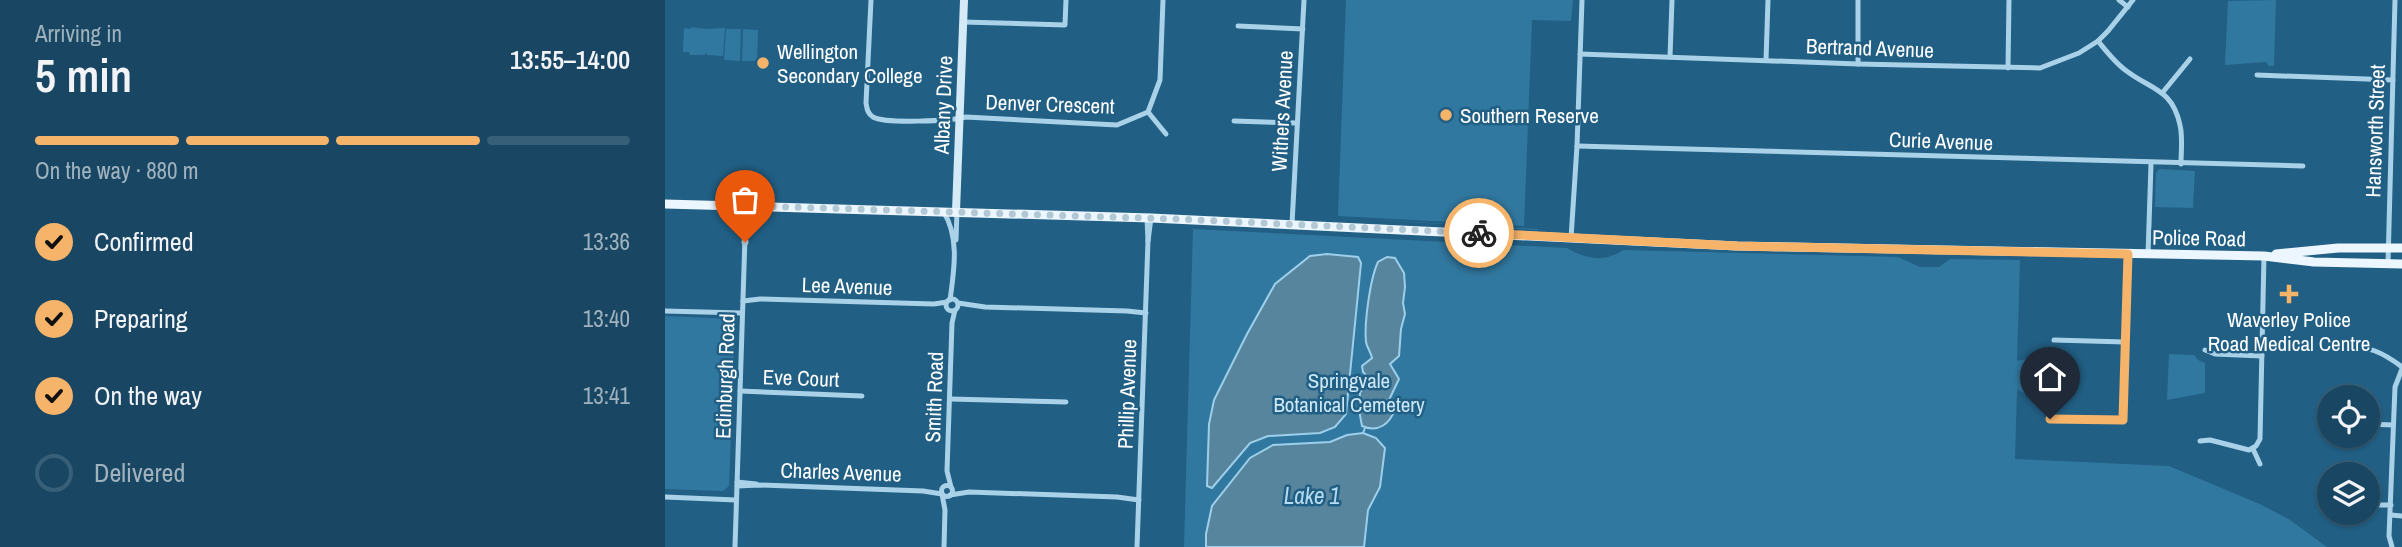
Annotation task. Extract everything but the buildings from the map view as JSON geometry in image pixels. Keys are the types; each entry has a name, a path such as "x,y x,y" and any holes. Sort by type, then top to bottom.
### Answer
{"main road":[{"name":"Police Road","path":"665,204 1149,218 1737,246 2264,256 2314,262 2402,264"},
{"name":"Police Road","path":"2264,256 2299,251 2402,248"}],"street":[{"name":"Denver Crescent","path":"871,0 866,103 868,112 873,117 884,120 952,121 966,117 1117,125 1148,112"},
{"name":"Albany Drive","path":"956,211 964,0"},
{"path":"963,22 1065,25 1066,0"},
{"path":"1163,0 1160,80 1148,112 1165,134"},
{"name":"Withers Avenue","path":"1292,224 1304,0"},
{"path":"1571,238 1582,0"},
{"path":"1670,57 1672,0"},
{"path":"1766,60 1768,0"},
{"path":"1858,0 1858,64"},
{"path":"2008,68 2009,0"},
{"path":"2119,0 2128,7"},
{"name":"Bertrand Avenue","path":"1580,54 2040,68 2079,53 2098,41 2133,0"},
{"name":"Hansworth Street","path":"2388,264 2395,0"},
{"path":"1238,26 1303,29"},
{"path":"2098,41 2116,63 2131,75 2163,92 2173,105 2180,126 2182,164"},
{"path":"2163,92 2190,59"},
{"path":"2257,75 2393,80"},
{"path":"1234,121 1296,123"},
{"name":"Curie Avenue","path":"1577,146 2151,164 2304,166"},
{"path":"2148,255 2151,164"},
{"name":"Edinburgh Road","path":"735,547 746,206"},
{"name":"Smith Road","path":"943,211 951,225 954,247"},
{"name":"Smith Road","path":"942,491 947,471 956,211"},
{"name":"Phillip Avenue","path":"1137,547 1149,218"},
{"path":"2050,419 2123,420 2128,254"},
{"path":"2200,441 2210,440 2244,450 2253,449 2260,439 2264,256"},
{"name":"Lee Avenue","path":"743,298 1146,311"},
{"path":"665,312 742,313"},
{"path":"2054,340 2125,342"},
{"path":"2343,345 2366,347 2383,354 2402,368 2395,387 2389,536 2392,547"},
{"path":"2205,350 2215,354 2262,356"},
{"name":"Eve Court","path":"740,391 862,396"},
{"path":"950,399 1066,402"},
{"path":"2380,424 2393,425"},
{"path":"2253,449 2260,464"},
{"name":"Smith Road","path":"947,471 951,487"},
{"name":"Charles Avenue","path":"737,484 942,491"},
{"path":"946,510 942,491 946,485 969,492"},
{"path":"944,547 946,510 951,487"},
{"path":"942,491 950,495 969,492 1140,498"},
{"path":"665,497 736,499"},
{"path":"2380,505 2391,505"},
{"path":"2391,515 2402,516"}],"green space":[{"name":"Southern Reserve","path":"1346,0 1573,0 1571,21 1532,20 1524,226 1338,216"},
{"path":"2276,0 2274,66 2269,66 2266,62 2225,65 2228,1"},
{"path":"684,28 725,28 723,56 705,53 690,55 689,52 683,52"},
{"path":"726,29 741,29 740,61 724,60"},
{"path":"743,29 758,30 757,61 742,61"},
{"path":"2159,169 2195,171 2193,208 2155,207 2156,173"},
{"path":"1361,219 1539,229 1537,230"},
{"name":"Springvale Botanical Cemetery","path":"1193,229 1567,248 1595,258 1609,257 1623,250 1898,257 1920,267 1939,267 1950,259 2020,260 2017,361 2056,352 2050,370 2055,407 2047,407 2017,389 2015,459 2169,466 2262,505 2290,520 2327,547 1184,547"},
{"path":"665,316 735,319 729,486 723,491 665,489"},
{"path":"2169,354 2194,355 2205,363 2205,393 2167,400"}],"water":[{"path":"1327,254 1358,257 1361,263 1346,414 1335,427 1320,433 1268,436 1250,443 1212,488 1207,486 1209,424 1214,400 1247,334 1275,284 1310,256"},
{"path":"1387,257 1395,258 1404,273 1405,314 1399,356 1390,364 1399,379 1389,400 1395,409 1390,419 1383,426 1368,428 1362,426 1359,410 1360,392 1370,383 1362,366 1372,358 1366,342 1367,313 1375,270 1378,262"},
{"name":"Lake 1","path":"1363,433 1376,438 1385,448 1380,487 1368,510 1364,547 1206,547 1212,506 1250,458 1273,445 1330,442 1347,435"}],"waterway":[{"path":"1363,433 1365,428"}],"way so far":[{"path":"745,242 746,206 1175,219 1479,233"}],"place":[{"name":"Wellington Secondary College","path":"763,63"},
{"name":"Southern Reserve","path":"1446,115"},
{"name":"Waverley Police Road Medical Centre","path":"2289,294"}],"route":[{"path":"1479,233 1737,246 2128,254 2123,420 2050,419"}]}
